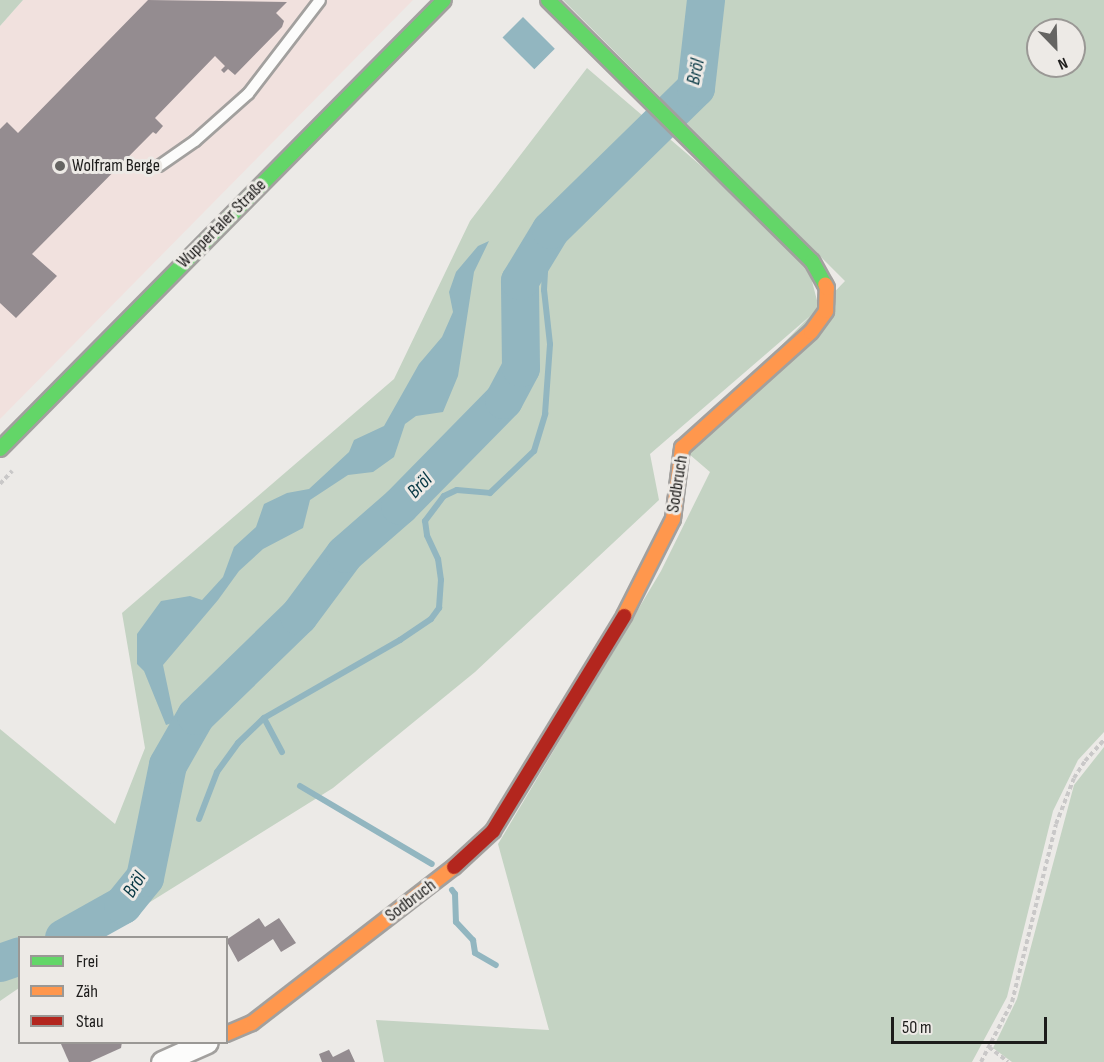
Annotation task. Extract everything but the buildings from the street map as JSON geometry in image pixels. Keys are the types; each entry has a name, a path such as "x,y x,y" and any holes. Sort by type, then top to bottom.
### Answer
{"street":[{"name":"Wuppertaler Straße","path":"0,448 444,0"},
{"name":"Sodbruch","path":"228,1033 252,1023 438,882 493,831 637,594 673,519 682,448 811,332 826,311 827,288 812,261 548,0"},
{"path":"162,1062 202,1044"}],"lane":[{"path":"159,166 195,141 248,94 320,0"}],"path":[{"path":"981,1062 1012,1002 1056,824 1074,777 1084,761 1104,740"},
{"path":"988,1047 1008,1062"}],"shaded area":[{"path":"23,0 413,0 0,419 0,26"}],"green space":[{"path":"0,0 23,0 0,26"},
{"path":"563,0 1104,0 1104,732 1078,760 1053,811 1007,997 972,1062 384,1062 376,1020 549,1030 498,844 661,571 710,472 682,448 810,316 650,454 659,500 475,672 333,788 96,936 18,936 18,989 0,1001 0,729 115,824 145,748 122,613 394,379 470,221 587,68 699,164 808,266 819,308 845,281"},
{"path":"1104,747 1104,1062 1012,1062 993,1048 1017,999 1074,785"}],"water":[{"path":"523,17 555,49 534,69 502,38"},
{"path":"489,241 474,272 458,376 443,412 416,416 405,424 394,457 373,472 348,475 310,500 303,528 263,549 239,571 218,600 163,665 175,722 166,725 144,671 137,664 137,634 161,601 190,596 202,600 223,577 234,547 256,527 264,504 287,493 309,489 349,452 354,440 384,426 419,364 442,337 453,312 449,292 456,272 478,246"}],"waterway":[{"name":"Bröl","path":"68,936 123,905 145,878 168,765 196,716 299,616 345,554 400,506 504,400 521,368 520,281 551,230 696,88 706,0"},
{"path":"282,752 264,718 400,640 431,619 439,608 441,580 438,559 427,535 425,521 444,496 457,490 490,493 534,451 545,414 550,344 544,290 547,236"},
{"path":"199,819 217,772 238,743 264,718"},
{"path":"300,786 432,864"},
{"path":"452,890 455,894 456,922 473,940 475,953 496,965"},
{"name":"Bröl","path":"0,963 18,957"}],"traffic: fast":[{"path":"0,449 444,0"},
{"path":"548,0 812,261 825,284"}],"traffic: slow":[{"path":"624,616 673,519 682,448 811,332 826,311 827,288 825,284"},
{"path":"228,1033 252,1023 454,867"}],"traffic: jam":[{"path":"454,867 493,831 624,616"}],"place":[{"name":"Wolfram Berge","path":"60,166"}]}
